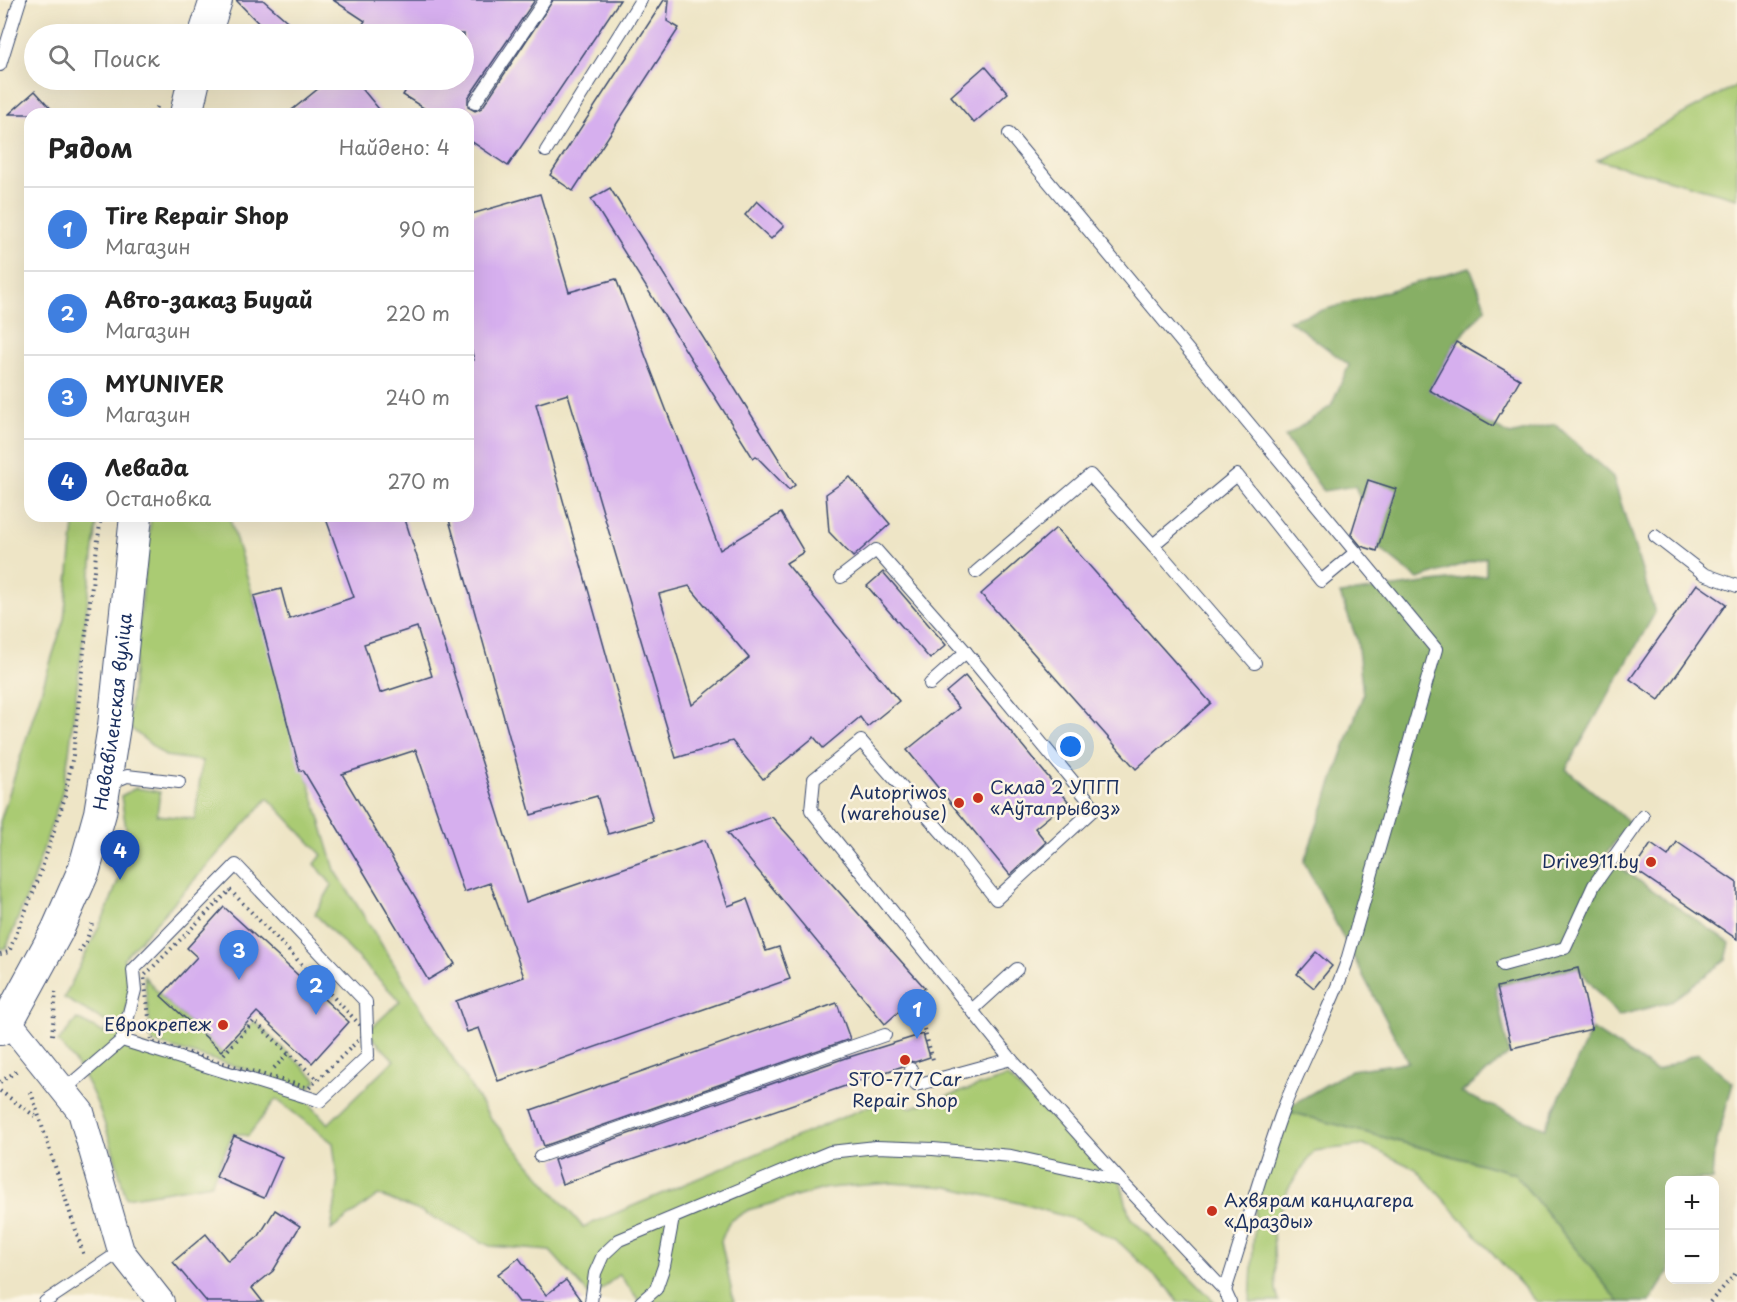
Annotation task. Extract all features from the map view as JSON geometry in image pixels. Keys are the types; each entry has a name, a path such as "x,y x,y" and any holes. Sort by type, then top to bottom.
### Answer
{"street":[{"path":"208,24 216,0"},
{"path":"187,108 192,90"},
{"name":"Нававіленская вуліца","path":"2,1022 57,931 84,870 100,813 114,726 135,522"},
{"path":"2,1022 81,1112 121,1251 161,1302"}],"lane":[{"path":"0,64 20,0"},
{"path":"475,103 545,0"},
{"path":"546,151 641,0"},
{"path":"1009,134 1436,649 1346,964 1332,1003 1304,1057 1283,1110 1227,1296"},
{"path":"976,572 1090,475 1256,663"},
{"path":"1153,545 1237,475 1321,581 1356,552"},
{"path":"1655,536 1704,574 1737,585"},
{"path":"841,577 876,550 966,652 1095,808 996,898 958,851 861,741 814,779 811,810 1011,1059 1227,1296"},
{"path":"930,684 966,652"},
{"path":"105,785 127,776 179,782"},
{"path":"1503,965 1565,948 1594,885 1643,816"},
{"path":"64,1090 122,1040 135,990 133,970 236,866 366,1002 368,1056 320,1101 122,1040"},
{"path":"972,1010 1017,969"},
{"path":"540,1156 885,1035"},
{"path":"911,1069 916,1085 1011,1059"},
{"path":"593,1301 595,1273 603,1255 619,1240 830,1152 876,1148 933,1149 1011,1156 1120,1180"},
{"path":"640,1302 656,1289 664,1266 673,1218"},
{"path":"45,1302 121,1251"}],"path":[{"path":"0,954 9,952 13,944 38,880 64,800 73,755 100,522"},
{"path":"230,890 367,1032 309,1088 152,1042 144,976 230,890"},
{"path":"218,1061 254,1021 317,1080"},
{"path":"924,1029 940,1079"},
{"path":"267,1075 289,1053"},
{"path":"0,1082 24,1066"},
{"path":"30,1088 90,1272"},
{"path":"0,1091 40,1119"},
{"path":"1710,1302 1737,1272"}],"green space":[{"path":"1737,85 1737,198 1597,160"},
{"path":"1470,267 1486,308 1456,342 1429,390 1510,435 1555,424 1613,477 1655,613 1566,769 1629,822 1604,857 1730,943 1726,960 1670,1002 1618,1016 1578,968 1495,986 1509,1054 1461,1093 1545,1128 1592,1029 1656,1071 1698,1053 1733,1083 1714,1152 1712,1176 1665,1176 1665,1278 1650,1302 1619,1302 1514,1173 1283,1110 1351,1070 1408,1062 1304,862 1363,695 1357,640 1340,594 1486,575 1486,557 1418,579 1380,549 1355,486 1323,491 1285,437 1331,406 1349,365 1289,320"},
{"path":"74,522 97,522 62,793 31,886 6,948 0,949 0,822 64,619"},
{"path":"150,522 231,522 335,870 489,1116 583,1227 900,1093 909,1108 1007,1077 1120,1180 1130,1217 1215,1302 1178,1302 1169,1289 1120,1243 1077,1220 1019,1203 948,1187 891,1183 828,1188 748,1210 729,1222 721,1241 734,1302 640,1302 619,1274 592,1298 550,1251 490,1246 422,1212 378,1195 331,1230 338,1185 333,1143 276,1099 248,1136 233,1133 211,1184 126,1198 109,1136 94,1096 72,1059 58,1042 77,1019 104,1033 110,1024 64,998 107,910 124,865 128,842 121,796 136,788 160,792 157,815 195,819 202,761 165,756 128,726","holes":["268,798 322,855 315,864 332,885 315,914 400,1001 367,1032 394,1060 328,1124 303,1096 122,1040 133,970 123,959"]},
{"path":"144,976 161,996 224,1054 254,1021 317,1080 309,1088 152,1042"},
{"path":"1283,1110 1514,1173 1619,1302 1537,1302 1416,1169 1365,1145 1314,1151 1289,1187 1273,1230 1276,1289 1279,1302 1250,1302 1256,1194"}],"building":[{"path":"236,0 263,0 291,24 259,24"},
{"path":"333,0 535,0 474,89 474,24 363,24 365,21"},
{"path":"553,0 620,0 508,166 474,143 474,110 482,108"},
{"path":"664,0 669,0 667,21 679,28 573,191 550,175"},
{"path":"985,66 1008,93 974,123 951,96"},
{"path":"317,90 363,90 378,108 294,108"},
{"path":"406,90 473,90 468,98 470,108 424,108 403,95"},
{"path":"35,91 51,108 24,108 24,114 9,114"},
{"path":"610,188 795,485 789,490 756,456 753,458 591,199"},
{"path":"540,194 569,292 616,279 720,550 781,513 804,552 786,563 899,701 867,727 860,717 823,748 814,737 763,779 732,741 676,758 568,394 536,404 653,821 608,834 597,796 531,815 450,522 474,522 474,213","holes":["689,586 749,658 692,705 659,594"]},
{"path":"757,201 784,226 771,239 745,215"},
{"path":"1456,342 1520,379 1493,426 1429,390"},
{"path":"850,477 890,524 853,557 829,532 826,494"},
{"path":"1368,480 1396,489 1377,551 1361,546 1351,534"},
{"path":"327,522 406,522 526,902 705,840 728,906 747,899 766,951 779,947 790,979 498,1081 479,1028 467,1032 456,1001 524,977 490,883 464,892 416,750 342,774 455,964 428,980 303,770 300,771 254,596 281,589 289,619 354,597","holes":["417,627 432,676 380,693 364,644"]},
{"path":"1056,528 1211,703 1136,769 981,594"},
{"path":"883,572 946,645 930,659 867,586"},
{"path":"1697,584 1726,604 1659,700 1630,679"},
{"path":"965,676 1068,801 1035,828 1046,842 1010,875 907,750 959,708 946,692"},
{"path":"772,817 925,988 885,1024 727,833"},
{"path":"1677,842 1737,883 1737,939 1634,869 1651,844 1668,856"},
{"path":"224,907 349,1022 312,1063 257,1012 221,1051 161,996 197,957 187,948"},
{"path":"1316,952 1332,966 1314,988 1297,974"},
{"path":"1578,968 1592,1029 1512,1048 1497,987"},
{"path":"837,1003 850,1039 544,1146 531,1110"},
{"path":"923,1034 930,1057 915,1062 908,1061 903,1066 562,1184 554,1160 848,1057 846,1058"},
{"path":"234,1136 282,1157 264,1198 216,1177"},
{"path":"275,1210 300,1226 273,1271 252,1288 263,1302 207,1302 173,1262 206,1234 228,1261 259,1236"},
{"path":"519,1258 546,1295 566,1280 582,1302 519,1302 498,1274"}],"place":[{"name":"Склад 2 УПГП «Аўтапрывоз»","path":"978,798"},
{"name":"Autopriwos (warehouse)","path":"959,803"},
{"name":"Drive911.by","path":"1651,862"},
{"name":"Левада","path":"120,880"},
{"name":"MYUNIVER","path":"239,980"},
{"name":"Авто-заказ Биуай","path":"316,1015"},
{"name":"Еврокрепеж","path":"223,1025"},
{"name":"Tire Repair Shop","path":"917,1039"},
{"name":"STO-777 Car Repair Shop","path":"905,1060"},
{"name":"Ахвярам канцлагера «Дразды»","path":"1212,1211"}]}
